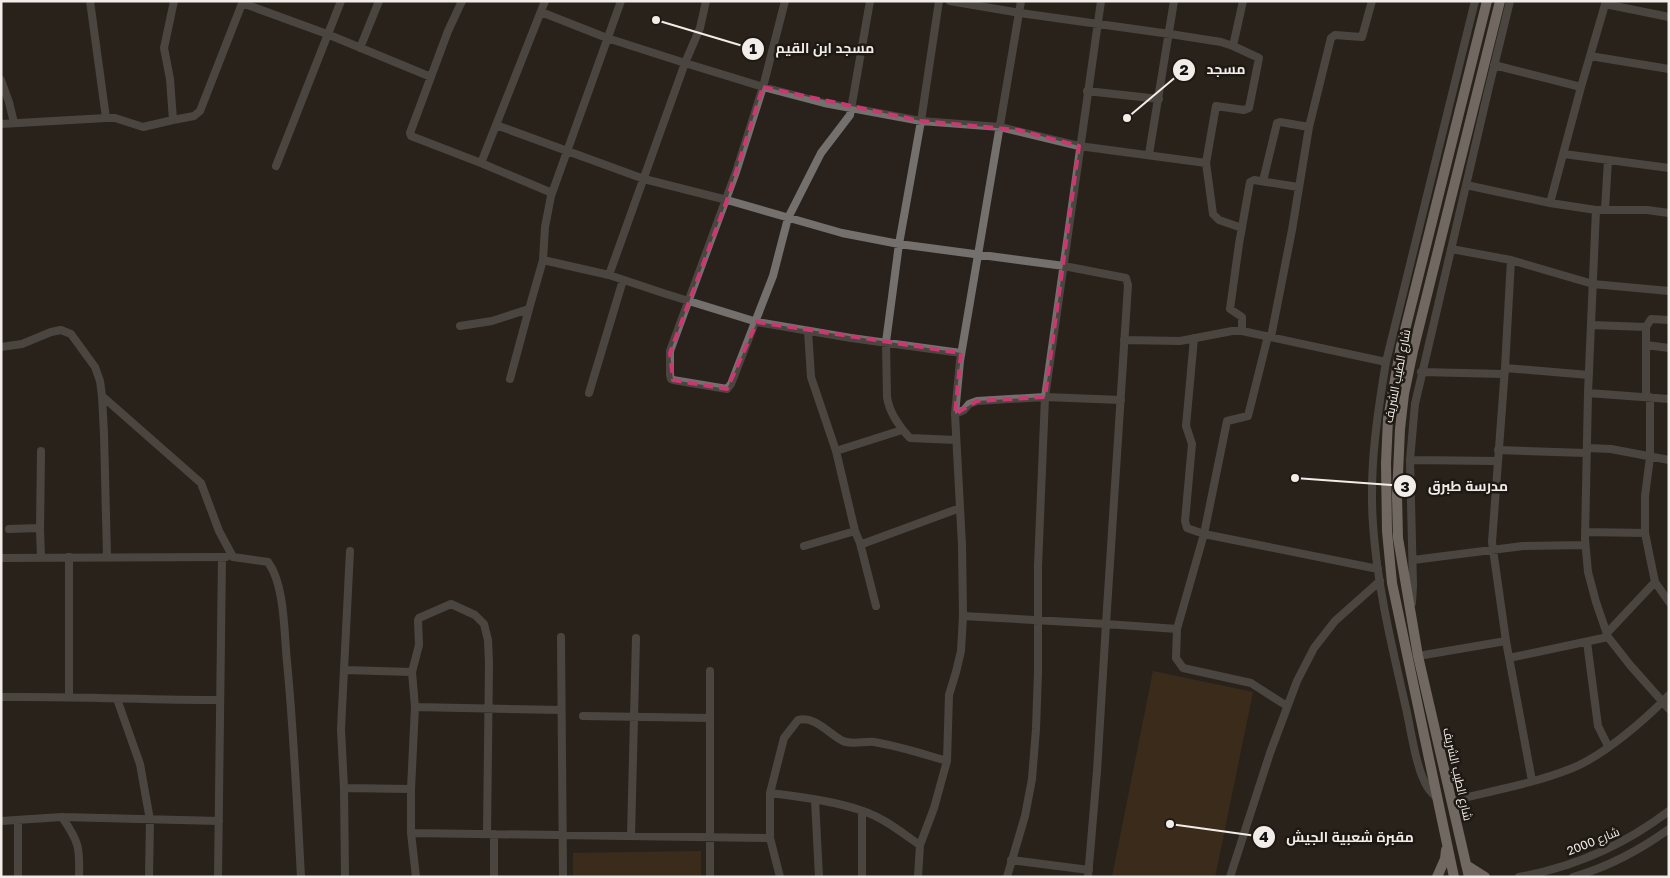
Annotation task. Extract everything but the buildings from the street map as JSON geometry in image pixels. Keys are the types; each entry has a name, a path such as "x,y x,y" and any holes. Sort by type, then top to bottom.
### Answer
{"main road":[{"name":"شارع الطيب الشريف","path":"1454,877 1392,582 1386,522 1386,463 1391,401 1401,346 1487,1"},
{"name":"شارع الطيب الشريف","path":"1469,877 1418,656 1410,613 1398,538 1398,455 1403,403 1420,323 1500,1"},
{"path":"1437,877 1445,859 1446,841"},
{"path":"1466,865 1485,877"}],"street":[{"path":"90,1 106,118"},
{"path":"173,120 170,78 164,48 174,1"},
{"path":"276,166 341,1"},
{"path":"360,48 379,1"},
{"path":"462,1 410,135 552,193"},
{"path":"481,163 545,1"},
{"path":"510,379 544,260 546,218 552,193 621,1"},
{"path":"609,275 685,63 700,28 706,1"},
{"path":"785,1 763,87 727,200 670,354 671,378 673,380 728,389 757,322 774,276 788,218 821,153 846,120 852,108 870,1"},
{"path":"939,1 921,120 899,244 886,342 887,402 902,430 912,438 956,440"},
{"path":"950,1 1221,42 1259,58 1249,108 1244,110 1215,106 1206,163 1215,218 1242,228"},
{"path":"918,877 920,845 934,808 946,761 949,695 961,650 963,616 955,414 961,353 1021,1"},
{"path":"1008,877 1011,860 1025,816 1032,779 1038,672 1037,619 1044,397 1101,1"},
{"path":"1149,154 1174,1"},
{"path":"1233,46 1243,1"},
{"path":"1288,706 1251,683 1183,668 1176,658 1176,629 1204,534 1227,421 1248,416 1269,337 1292,230 1309,127 1331,38 1335,35 1362,37 1372,1"},
{"path":"1438,800 1428,789 1420,767 1389,632 1378,570 1373,525 1372,463 1376,418 1386,362 1476,1"},
{"path":"1410,613 1413,560 1410,460 1414,404 1510,1"},
{"path":"1,124 115,118 143,127 194,116 200,111 243,2 431,77"},
{"path":"1550,203 1606,3 1669,17"},
{"path":"541,12 607,38 763,87 824,103 921,120 1000,127 1079,146 1206,163"},
{"path":"1590,56 1669,69"},
{"path":"1494,64 1581,87"},
{"path":"1,80 14,123"},
{"path":"1087,91 1159,99"},
{"path":"1263,181 1277,123 1309,127"},
{"path":"496,125 644,179 727,200 842,233 899,244 1064,266 1126,278 1128,285 1121,400 1088,873 1011,860"},
{"path":"1564,154 1669,168"},
{"path":"1608,160 1593,284 1588,393 1585,545 1589,579 1608,635 1669,709"},
{"path":"1242,331 1242,317 1230,309 1250,182 1254,180 1298,187"},
{"path":"1466,185 1550,203 1601,210 1647,210 1669,213"},
{"path":"1451,249 1511,260 1593,284 1669,291"},
{"path":"544,260 609,275 757,322 961,353"},
{"path":"1511,260 1492,550 1506,641 1532,781"},
{"path":"589,393 623,280"},
{"path":"460,326 492,321 529,309"},
{"path":"1669,320 1650,319 1646,327 1650,456 1645,496 1645,533 1654,582 1669,602"},
{"path":"1591,325 1646,327"},
{"path":"1,347 22,344 56,330 71,334 95,367 102,396 107,557"},
{"path":"1124,340 1180,341 1232,330 1386,362"},
{"path":"808,331 812,377 836,451 855,531 860,543 876,606"},
{"path":"1194,338 1186,426 1192,444 1185,525 1187,528 1204,534 1378,570"},
{"path":"1646,345 1669,348"},
{"path":"1421,372 1505,371 1589,375"},
{"path":"1588,393 1669,399"},
{"path":"102,396 201,483 219,531 234,557"},
{"path":"955,414 977,401 1044,397 1121,400"},
{"path":"836,451 902,430"},
{"path":"1498,450 1611,449 1669,460"},
{"path":"41,451 41,558"},
{"path":"1410,460 1498,461"},
{"path":"860,543 865,543 960,508"},
{"path":"9,529 40,528"},
{"path":"804,546 855,531"},
{"path":"1585,532 1645,533"},
{"path":"1413,560 1522,546 1585,545"},
{"path":"345,877 344,788 341,740 350,551"},
{"path":"218,877 222,556"},
{"path":"1,558 222,556 268,562 274,570 281,596 292,720 301,877"},
{"path":"68,557 68,696"},
{"path":"1230,877 1270,753 1297,681 1314,648 1335,621 1380,581"},
{"path":"1509,658 1587,642 1608,635 1654,582"},
{"path":"416,877 411,833 411,789 416,707 412,672 419,645 418,620 451,604 475,615 484,624 488,640 491,834 494,877"},
{"path":"963,616 1037,619 1176,629"},
{"path":"561,637 564,877"},
{"path":"631,836 636,638"},
{"path":"1418,656 1506,641"},
{"path":"1587,642 1598,726 1608,746"},
{"path":"344,670 412,672"},
{"path":"710,671 710,877"},
{"path":"1451,801 1532,781 1571,769 1590,760 1632,729 1669,695"},
{"path":"1,697 68,696 117,699 220,700"},
{"path":"117,699 140,764 150,820 149,877"},
{"path":"416,707 561,710"},
{"path":"583,716 710,718"},
{"path":"780,877 770,838 770,793 784,738 798,720 802,718 807,719 843,741 872,742 946,761"},
{"path":"344,788 411,789"},
{"path":"770,793 815,800 862,811 885,822 920,845"},
{"path":"815,800 819,877"},
{"path":"862,811 862,877"},
{"name":"شارع 2000","path":"1519,877 1551,870 1617,845 1643,830 1669,811"},
{"path":"1,821 62,817 219,821"},
{"path":"62,817 74,835 80,853 79,877"},
{"path":"18,820 18,877"},
{"path":"1574,877 1624,858 1669,829"},
{"path":"411,833 770,838"}],"highlighted area":[{"path":"763,87 921,121 1018,130 1079,146 1045,397 977,401 955,414 961,353 757,322 727,389 673,380 670,353 727,200"}],"shaded area":[{"path":"1153,671 1253,692 1215,877 1112,877"},
{"path":"701,851 701,877 573,877 573,853"}],"place":[{"name":"مسجد ابن القيم","path":"656,20"},
{"name":"مسجد","path":"1127,118"},
{"name":"مدرسة طبرق","path":"1295,478"},
{"name":"مقبرة شعبية الجيش","path":"1170,824"}]}
